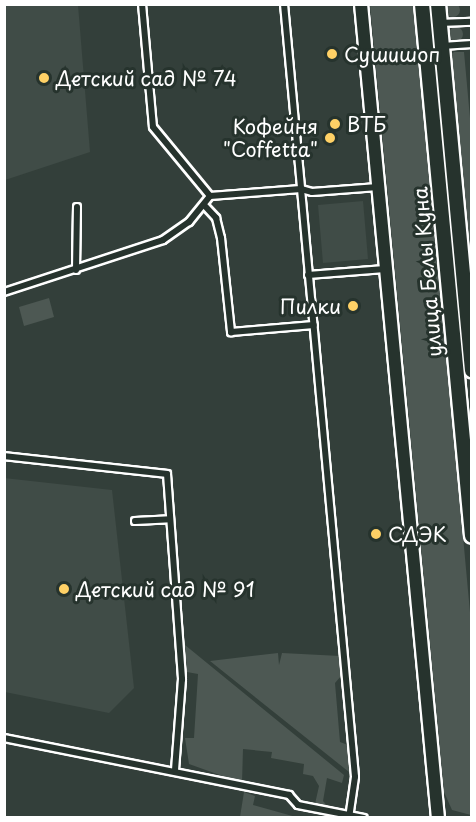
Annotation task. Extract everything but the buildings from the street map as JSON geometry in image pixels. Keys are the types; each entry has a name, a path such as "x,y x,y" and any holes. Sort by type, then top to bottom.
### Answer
{"street":[{"path":"361,4 438,818"},
{"name":"улица Белы Куна","path":"422,4 471,536"},
{"name":"улица Белы Куна","path":"438,4 471,370"}],"lane":[{"path":"141,4 153,127 210,196"},
{"path":"284,4 355,777 349,816"},
{"path":"439,23 471,22"},
{"path":"441,46 471,44"},
{"path":"210,196 301,189 312,192 378,187"},
{"path":"4,292 163,240 189,222 210,196"},
{"path":"204,205 216,218 221,238 231,332 314,325"},
{"path":"76,270 77,207"},
{"path":"308,275 385,268"},
{"path":"4,456 167,474 182,679 175,771"},
{"path":"135,521 170,519"},
{"path":"4,738 288,795 298,805 364,818"}],"shaded area":[{"path":"450,3 456,3 460,10 456,17 450,17 446,13 446,7"},
{"name":"Детский сад № 74","path":"4,5 78,5 90,152 5,180"},
{"path":"370,5 414,5 471,623 471,815 452,810 444,792"},
{"path":"456,27 461,29 463,34 461,39 456,41 451,39 449,34 451,29"},
{"path":"454,52 464,52 471,129 471,283 450,55"},
{"path":"363,201 368,259 323,263 318,205"},
{"path":"49,298 54,317 24,326 19,307"},
{"name":"Детский сад № 91","path":"4,478 112,490 134,688 109,713 5,692"},
{"path":"185,645 344,775 342,783 327,778 323,801 328,807 315,804 319,786 313,776 303,774 304,764 271,758 272,752 243,749 242,783 189,764 185,738 194,738 198,674 187,672"},
{"path":"278,653 279,665 282,653 340,656 341,676 335,683 340,742 348,745 349,772 210,661"},
{"path":"244,792 255,796 253,805 296,817 240,817"}],"place":[{"name":"Сушишоп","path":"332,54"},
{"name":"Детский сад № 74","path":"44,78"},
{"name":"ВТБ","path":"335,124"},
{"name":"Кофейня \"Соffettа\"","path":"330,138"},
{"name":"Пилки","path":"353,306"},
{"name":"СДЭК","path":"376,534"},
{"name":"Детский сад № 91","path":"64,589"}]}
